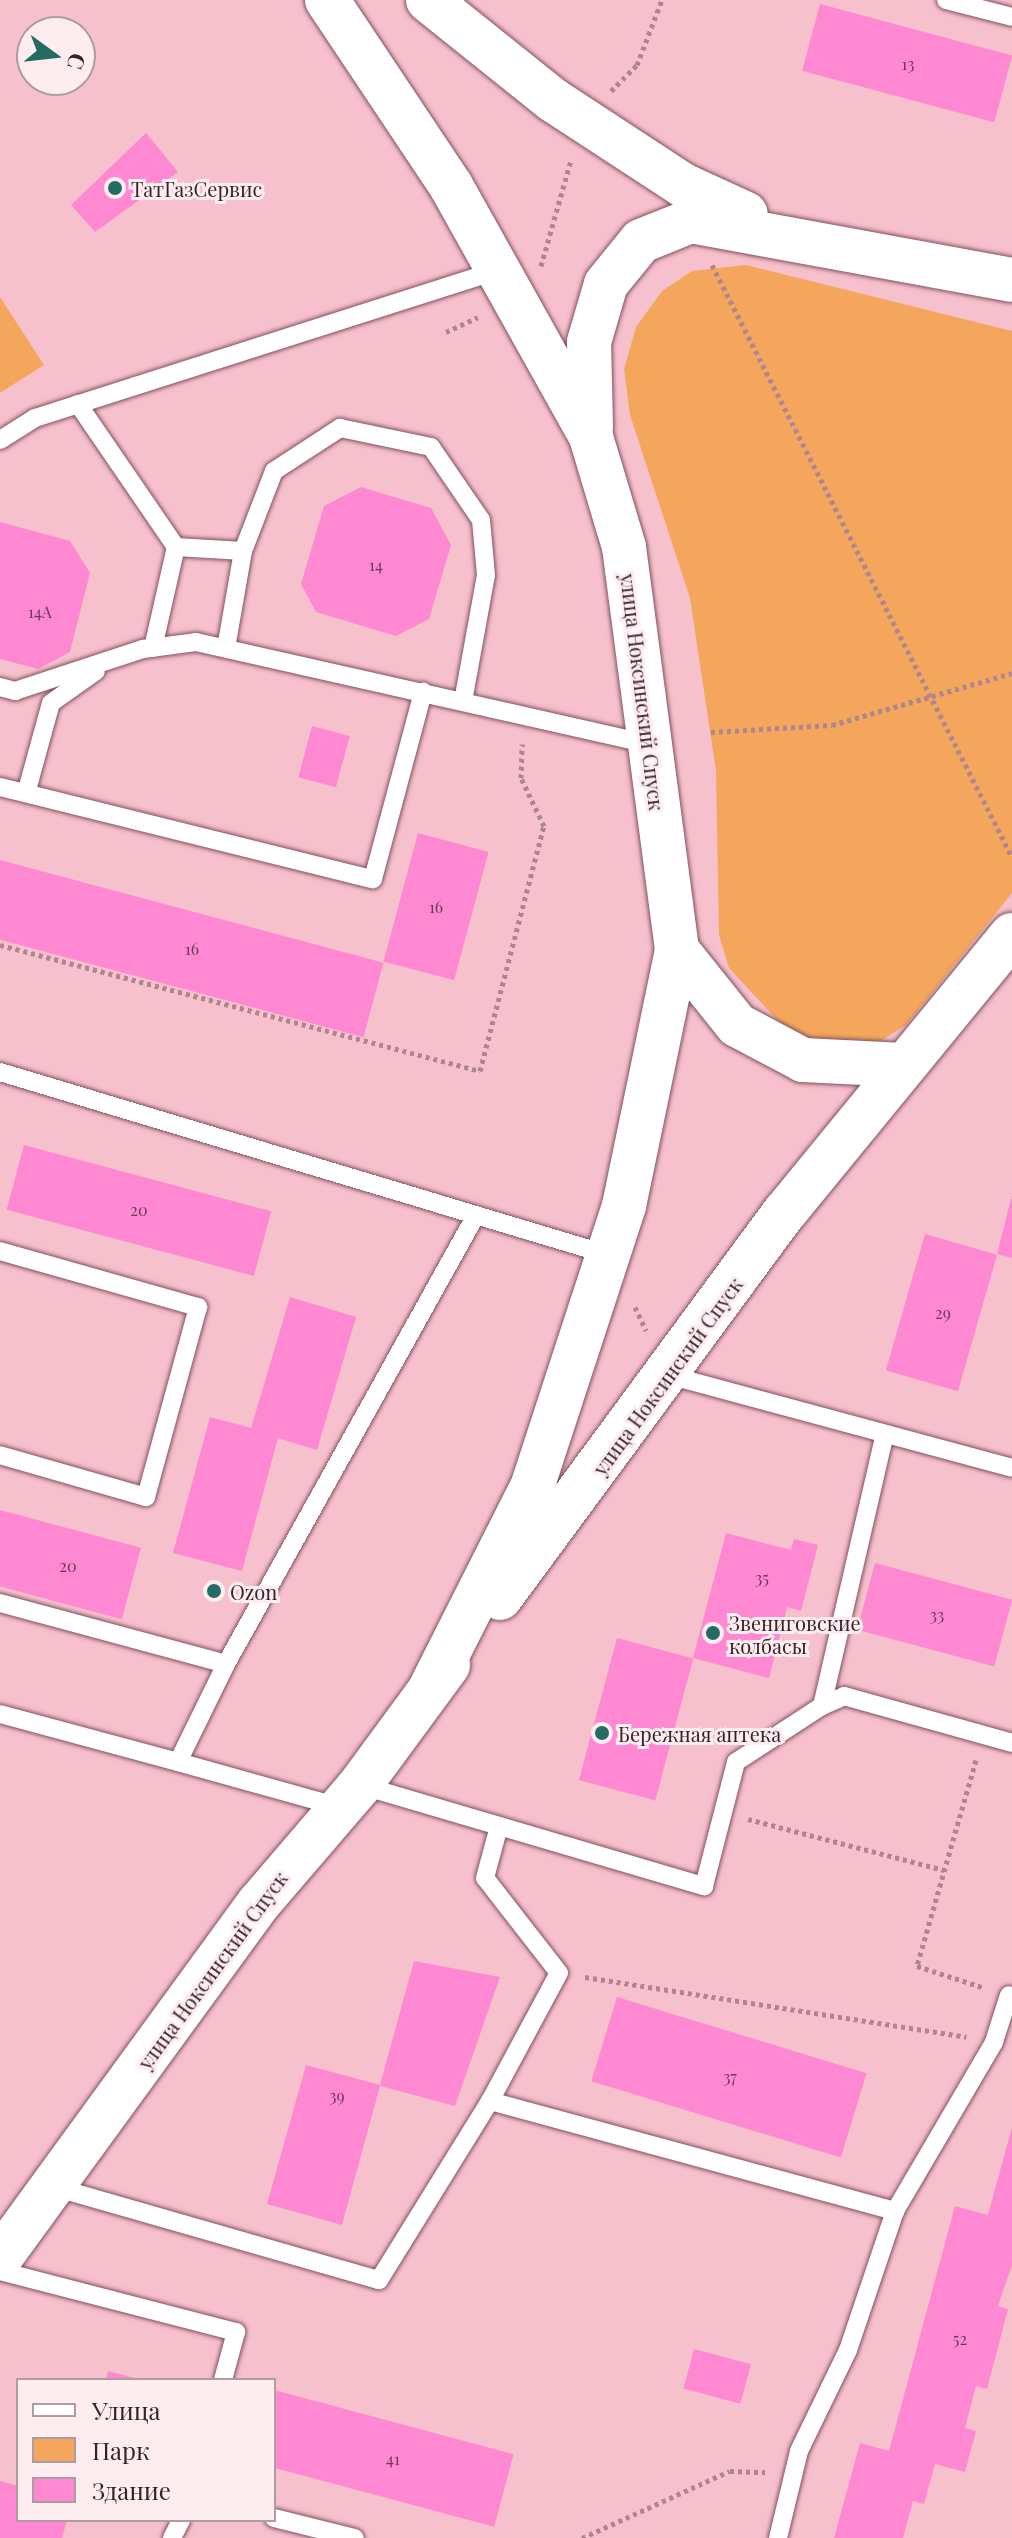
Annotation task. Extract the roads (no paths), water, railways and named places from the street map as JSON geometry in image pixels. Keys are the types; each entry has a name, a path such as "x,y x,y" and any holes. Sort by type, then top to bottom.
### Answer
{"street":[{"name":"улица Ноксинский Спуск","path":"327,0 451,186 591,437 624,547 677,950 609,1255 533,1485 431,1687"},
{"name":"улица Ноксинский Спуск","path":"428,0 500,64 683,185 792,235"},
{"name":"улица Ноксинский Спуск","path":"591,437 589,342 606,284 641,241 691,221 792,235 1012,280"},
{"path":"677,950 737,1025 803,1060 904,1065"},
{"name":"улица Ноксинский Спуск","path":"0,2258 259,1903 349,1796 904,1065 1004,956"}],"lane":[{"path":"946,0 1012,17"},
{"path":"0,440 78,404 505,286"},
{"path":"78,404 176,547 153,648"},
{"path":"226,648 243,551 274,471 340,428 431,447 481,520 486,575 463,701"},
{"path":"176,547 243,551"},
{"path":"0,687 15,691 153,648 196,642 649,744"},
{"path":"27,790 51,703 111,660"},
{"path":"0,787 27,790 373,879 423,692"},
{"path":"0,1072 609,1255"},
{"path":"178,1762 226,1664 476,1215"},
{"path":"0,1251 198,1307 146,1497 0,1455"},
{"path":"668,1375 1012,1468"},
{"path":"822,1706 885,1434"},
{"path":"0,1603 226,1664"},
{"path":"0,1714 178,1762 499,1826 704,1886 736,1762 822,1706 844,1696 1012,1743"},
{"path":"54,2187 379,2280 490,2101 559,1973 485,1878 499,1826"},
{"path":"778,2538 794,2472 848,2350 895,2211 994,2042 1009,1995"},
{"path":"490,2101 895,2211"},
{"path":"0,2271 236,2332 224,2378"},
{"path":"276,2518 355,2538"}],"place":[{"name":"ТатГазСервис","path":"115,188"},
{"name":"Ozon","path":"214,1591"},
{"name":"Звениговские колбасы","path":"713,1633"},
{"name":"Бережная аптека","path":"602,1733"}]}
